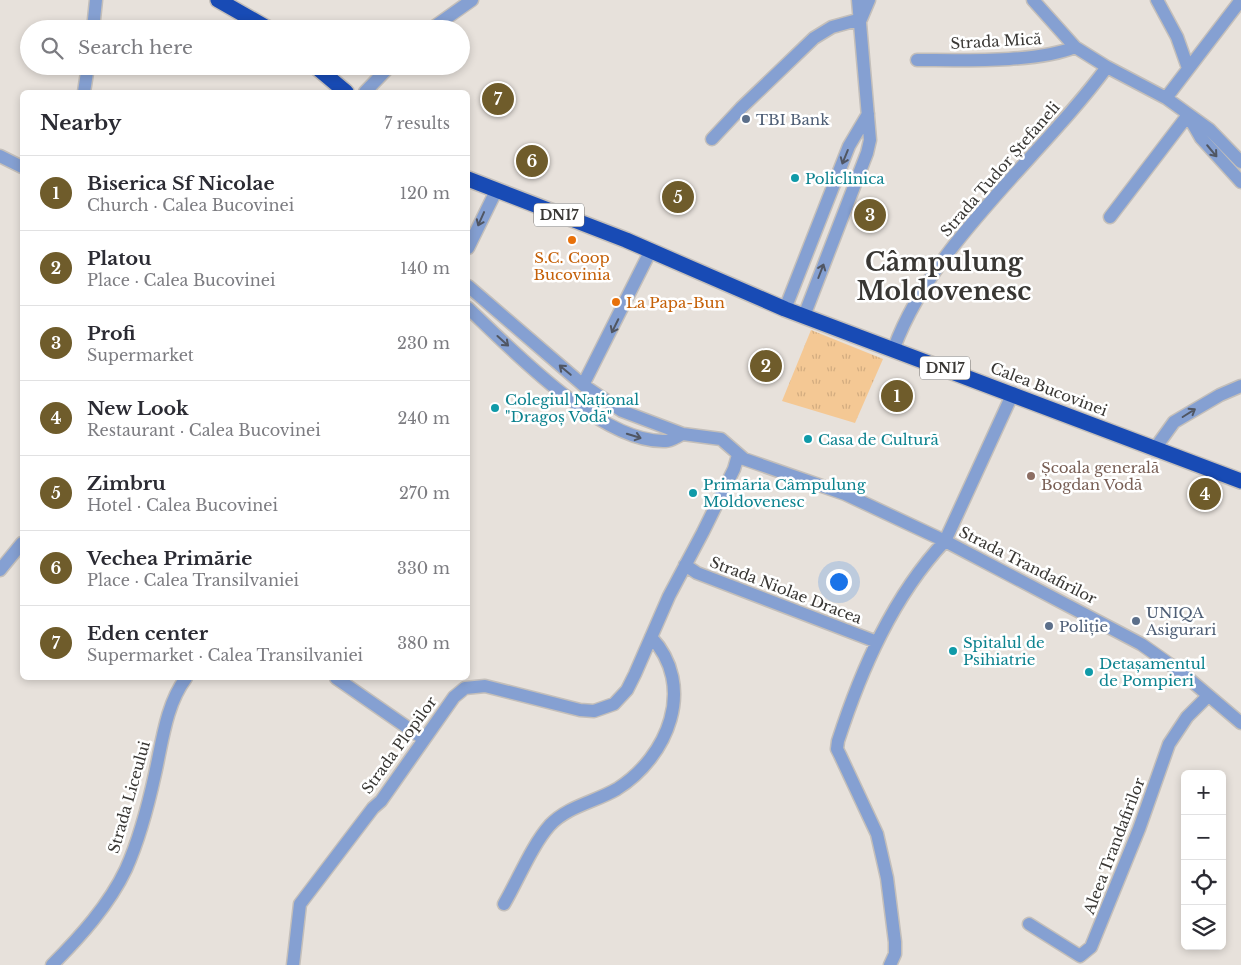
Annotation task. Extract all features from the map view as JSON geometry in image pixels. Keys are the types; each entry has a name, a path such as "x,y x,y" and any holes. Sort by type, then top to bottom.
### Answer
{"highway":[{"path":"218,0 253,20"},
{"path":"326,75 344,90"},
{"name":"DN17","path":"470,180 650,250"},
{"name":"Calea Bucovinei","path":"650,250 785,309 894,348 1241,480"}],"street":[{"path":"93,20 96,0"},
{"path":"444,20 472,0"},
{"path":"804,316 867,153 870,129 858,0"},
{"path":"861,19 869,0"},
{"path":"1034,0 1075,47 1107,67 1166,98 1208,129 1241,162"},
{"path":"1157,0 1177,37 1188,68"},
{"path":"1166,98 1241,0"},
{"path":"712,139 741,108 814,38 832,27 861,19"},
{"name":"Strada Mică","path":"917,60 1048,55 1075,47"},
{"name":"Strada Tudor Ștefaneli","path":"894,348 914,304 962,236 1059,127 1107,67"},
{"path":"84,90 87,75"},
{"path":"367,90 381,75"},
{"path":"785,309 849,146 868,114"},
{"path":"1188,115 1201,138 1241,182"},
{"path":"1110,217 1188,115"},
{"path":"0,156 20,166"},
{"path":"470,244 496,191"},
{"path":"583,386 650,250"},
{"path":"470,288 583,386 634,418 665,426 683,434"},
{"path":"470,310 547,380 583,408 616,429 649,440 668,441 683,434"},
{"path":"1156,447 1174,422 1220,395 1241,386"},
{"path":"890,965 895,954 895,942 892,909 882,850 877,834 837,749 842,729 876,642 898,603 932,554 945,541 1013,393"},
{"name":"Strada Trandafirilor","path":"683,434 721,439 738,455 757,464 845,494 945,541 1129,637 1161,657 1241,723"},
{"name":"Strada Plopilor","path":"293,965 300,904 373,808 381,801 454,697 465,688 474,686 499,688 580,710 606,709 614,704 627,690 685,565 734,469 738,455"},
{"path":"0,570 20,545"},
{"name":"Strada Niolae Dracea","path":"685,565 697,573 876,642"},
{"path":"504,904 550,825 568,811 607,794 623,784 646,765 661,742 673,714 675,688 669,666 651,637"},
{"name":"Strada Liceului","path":"52,965 86,928 110,895 126,868 138,833 172,704 178,687 184,680"},
{"path":"339,680 424,740"},
{"name":"Aleea Trandafirilor","path":"1029,924 1080,956 1091,947 1139,829 1169,744 1187,717 1208,696"}],"green space":[{"path":"811,330 883,359 855,423 782,401"}],"place":[{"name":"Eden center","path":"498,99"},
{"name":"TBI Bank","path":"746,119"},
{"name":"Vechea Primărie","path":"532,161"},
{"name":"Policlinica","path":"795,178"},
{"name":"Zimbru","path":"678,197"},
{"name":"Profi","path":"870,215"},
{"name":"S.C. Coop Bucovinia","path":"572,240"},
{"name":"La Papa-Bun","path":"616,302"},
{"name":"Platou","path":"766,366"},
{"name":"Biserica Sf Nicolae","path":"897,396"},
{"name":"Colegiul Național \"Dragoș Vodă\"","path":"495,408"},
{"name":"Casa de Cultură","path":"808,439"},
{"name":"Școala generală Bogdan Vodă","path":"1031,476"},
{"name":"Primăria Câmpulung Moldovenesc","path":"693,493"},
{"name":"New Look","path":"1205,494"},
{"name":"UNIQA Asigurari","path":"1136,621"},
{"name":"Poliție","path":"1049,626"},
{"name":"Spitalul de Psihiatrie","path":"953,651"},
{"name":"Detașamentul de Pompieri","path":"1089,672"}],"district":[{"name":"Câmpulung Moldovenesc","path":"944,276"}]}
